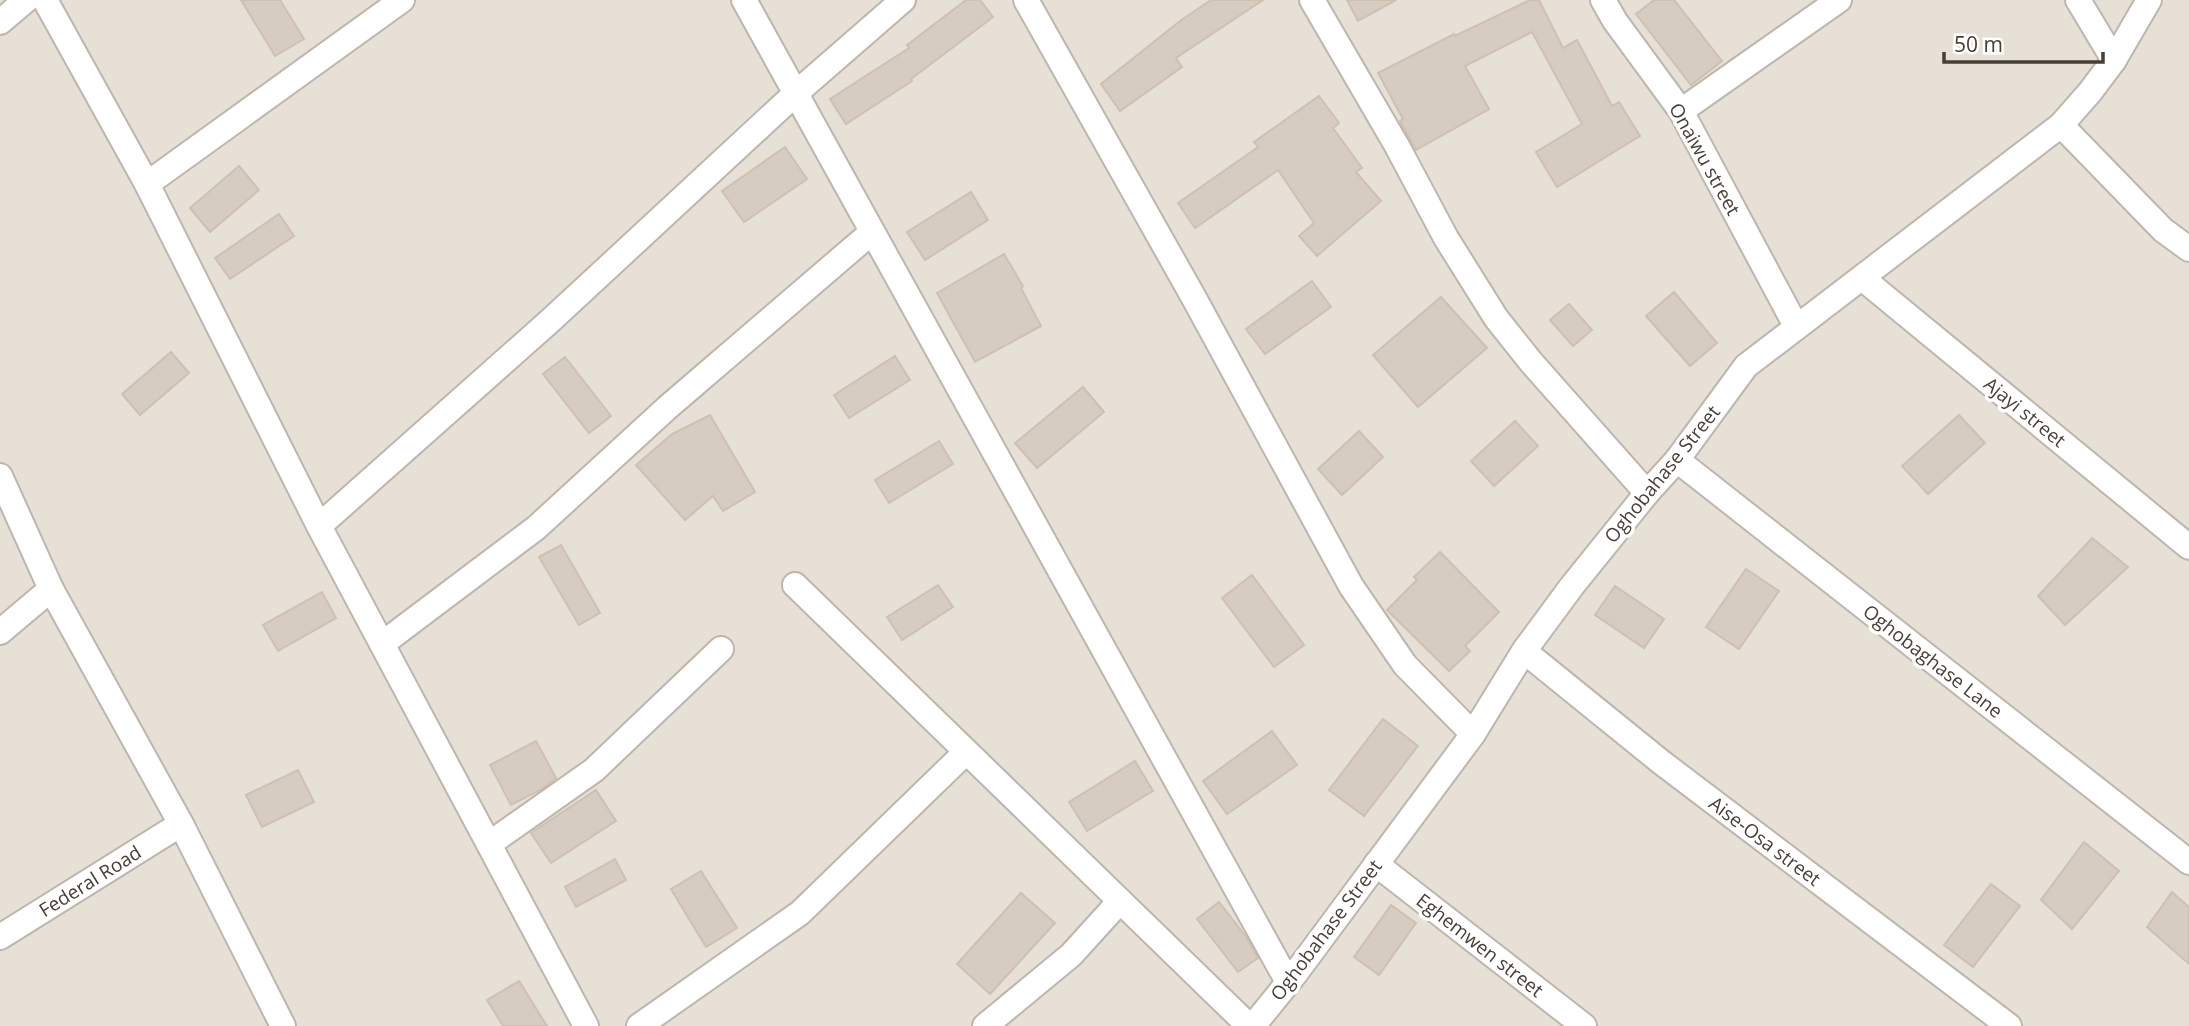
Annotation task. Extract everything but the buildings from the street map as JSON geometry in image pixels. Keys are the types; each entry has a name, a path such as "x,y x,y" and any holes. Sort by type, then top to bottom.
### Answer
{"street":[{"path":"0,22 26,0"},
{"path":"45,0 148,184 319,526 586,1026"},
{"path":"148,184 402,0"},
{"path":"744,0 1288,982"},
{"path":"319,526 551,320 795,94 903,0"},
{"path":"1026,0 1194,298 1351,586 1405,665 1473,734"},
{"path":"1312,0 1446,238 1496,318 1531,362 1647,493"},
{"name":"Onaiwu street","path":"1603,0 1615,22 1681,111 1796,326"},
{"path":"1681,111 1839,0"},
{"path":"2078,0 2115,60"},
{"name":"Oghobahase Street","path":"1251,1026 1288,982 1473,734 1524,651 1572,586 1677,460 1745,366 2061,125 2115,60 2149,0"},
{"path":"2061,125 2163,230 2189,249"},
{"path":"382,644 536,528 668,407 872,232"},
{"name":"Ajayi street","path":"1862,278 2189,547"},
{"name":"Oghobaghase Lane","path":"1677,460 2189,862"},
{"path":"0,476 51,589 181,824 283,1026"},
{"path":"795,585 1251,1026"},
{"path":"0,632 51,589"},
{"path":"489,844 594,770 721,649"},
{"name":"Aise-Osa street","path":"1524,651 1661,762 2009,1026"},
{"path":"639,1026 800,913 967,752"},
{"name":"Federal Road","path":"0,937 181,824"},
{"name":"Eghemwen street","path":"1376,864 1584,1026"},
{"path":"985,1026 1071,954 1121,901"}],"shaded area":[{"path":"0,0 2189,0 2189,1026 0,1026"}]}
